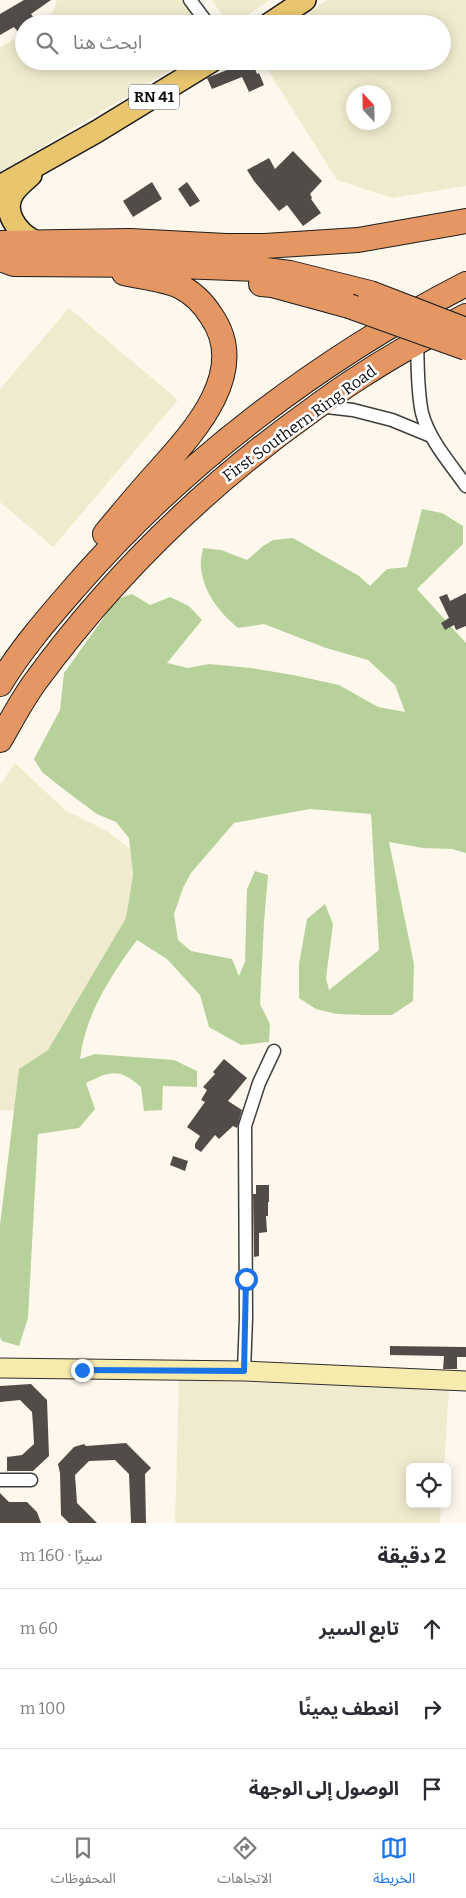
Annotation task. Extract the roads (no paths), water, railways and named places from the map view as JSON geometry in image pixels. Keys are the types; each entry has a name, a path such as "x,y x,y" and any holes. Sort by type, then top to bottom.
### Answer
{"highway":[{"path":"0,243 130,241 265,246 358,240 466,222"},
{"path":"0,259 14,264 154,264 258,269 290,273 370,294 466,330"},
{"path":"0,276 33,272 124,273 224,279 272,285 349,306 466,348"},
{"path":"21,653 74,573 201,420 222,376 223,342 217,325 206,308 195,296 179,286 124,273"},
{"name":"First Southern Ring Road","path":"0,684 21,653 62,602 115,543 216,451 341,356 466,284"},
{"name":"First Southern Ring Road","path":"0,740 34,684 79,626 132,564 217,483 280,433 356,379 417,342 466,316"}],"main road":[{"path":"282,15 304,0"},
{"name":"RN 41","path":"96,132 197,70"},
{"path":"0,193 80,146 96,132"},
{"path":"0,186 96,132"},
{"path":"34,242 16,226 11,217 10,206 14,192 35,172"},
{"path":"0,1368 244,1371 466,1381"}],"street":[{"path":"190,0 201,15"},
{"path":"417,342 419,399 423,415 431,436 466,486"},
{"path":"318,406 353,410 392,420 431,436"},
{"path":"244,1371 246,1318 245,1126 259,1083 274,1051"},
{"path":"0,1480 31,1480"}]}
